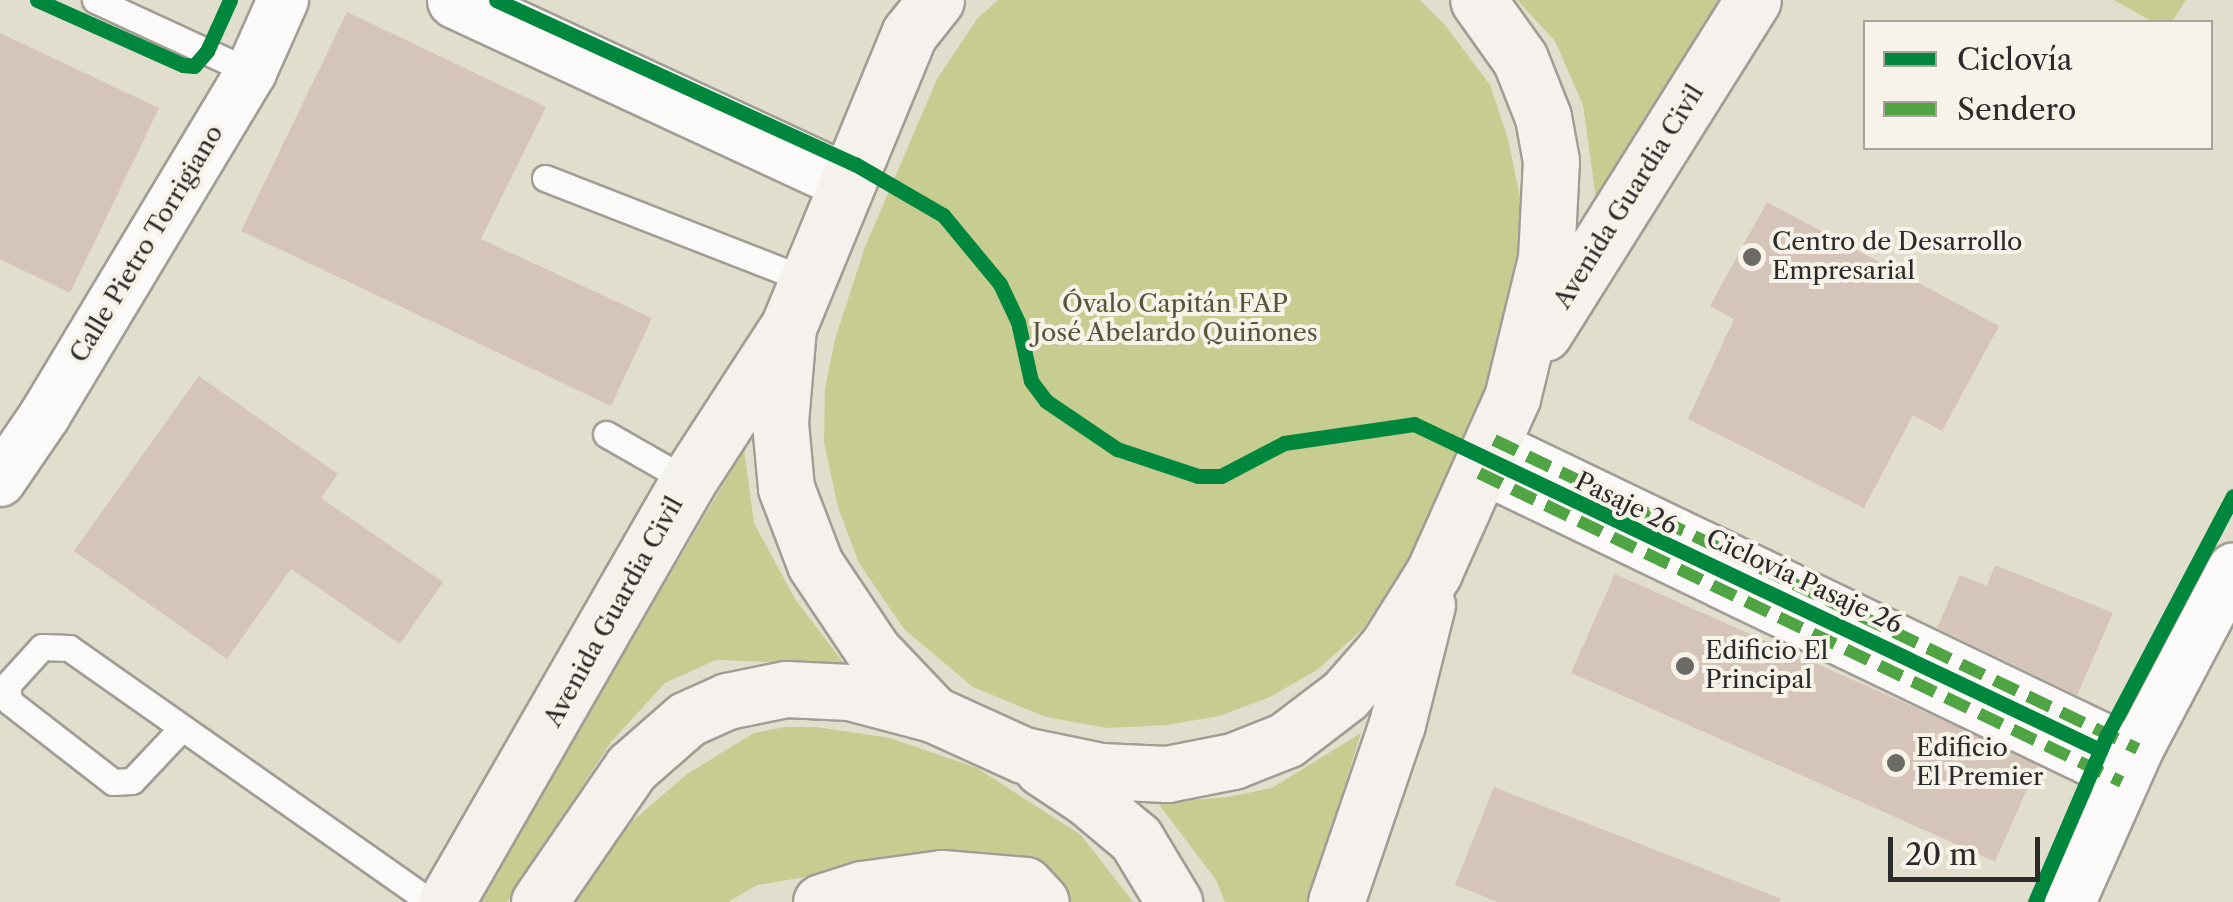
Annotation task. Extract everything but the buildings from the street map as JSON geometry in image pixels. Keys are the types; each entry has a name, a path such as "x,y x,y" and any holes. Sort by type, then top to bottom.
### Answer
{"main road":[{"path":"1023,755 1100,771 1167,774 1232,761 1286,740 1345,696 1387,647 1434,572 1495,437 1546,259 1550,161 1544,117 1520,59 1478,0"},
{"name":"Avenida Guardia Civil","path":"1495,437 1548,326 1753,0"},
{"path":"921,12 797,304 780,423 786,488 815,564 874,652 933,714"},
{"name":"Avenida Guardia Civil","path":"446,902 688,481 797,304"},
{"path":"1336,902 1414,667 1434,572"},
{"path":"540,902 631,768 687,718 728,701 786,689 849,692 933,714 1023,755 1086,797 1136,839 1174,902"},
{"path":"821,902 862,889 942,878 1025,885 1041,902"}],"street":[{"name":"Calle Pietro Torrigiano","path":"0,482 45,415 251,72 283,0"},
{"path":"455,0 847,182"},
{"name":"Pasaje 26","path":"1495,437 2130,766"},
{"path":"2070,902 2130,766 2233,569"}],"lane":[{"path":"95,0 251,72"},
{"path":"546,178 797,304"},
{"path":"606,434 688,481"},
{"path":"181,729 124,785 113,782 10,702 7,692 10,682 42,647 55,644 69,648 430,902"}],"green space":[{"name":"Óvalo Capitán FAP José Abelardo Quiñones","path":"998,0 1420,0 1445,25 1490,85 1508,139 1523,211 1519,279 1503,340 1465,440 1405,565 1362,630 1317,670 1270,697 1219,716 1167,725 1108,728 1046,717 973,687 904,629 859,563 838,507 824,442 825,389 835,339 865,247 937,79 977,19"},
{"path":"1517,0 1719,0 1597,206 1583,105 1555,41"},
{"path":"2114,0 2186,0 2173,20 2149,20"},
{"path":"744,449 754,523 795,599 845,665 716,660 665,683 611,742 507,902 463,902 587,715"},
{"path":"816,727 890,738 977,768 1081,835 1133,902 1057,902 876,865 757,885 728,902 573,902 628,825 687,774 754,733"},
{"path":"1361,733 1309,902 1225,902 1216,880 1158,803 1228,797 1272,788"}],"marked path":[{"path":"1494,440 2138,749"},
{"path":"1479,473 2122,782"}],"cycle path":[{"path":"37,0 183,65 194,66 207,51 230,0"},
{"name":"Ciclovía Pasaje 26","path":"496,0 855,164 943,215 1000,284 1018,322 1031,381 1046,401 1117,449 1198,476 1221,476 1284,443 1414,424 2100,750"},
{"path":"2035,902 2107,735 2233,496"}],"place":[{"name":"Centro de Desarrollo Empresarial","path":"1752,257"},
{"name":"Edificio El Principal","path":"1685,666"},
{"name":"Edificio El Premier","path":"1896,763"}]}
